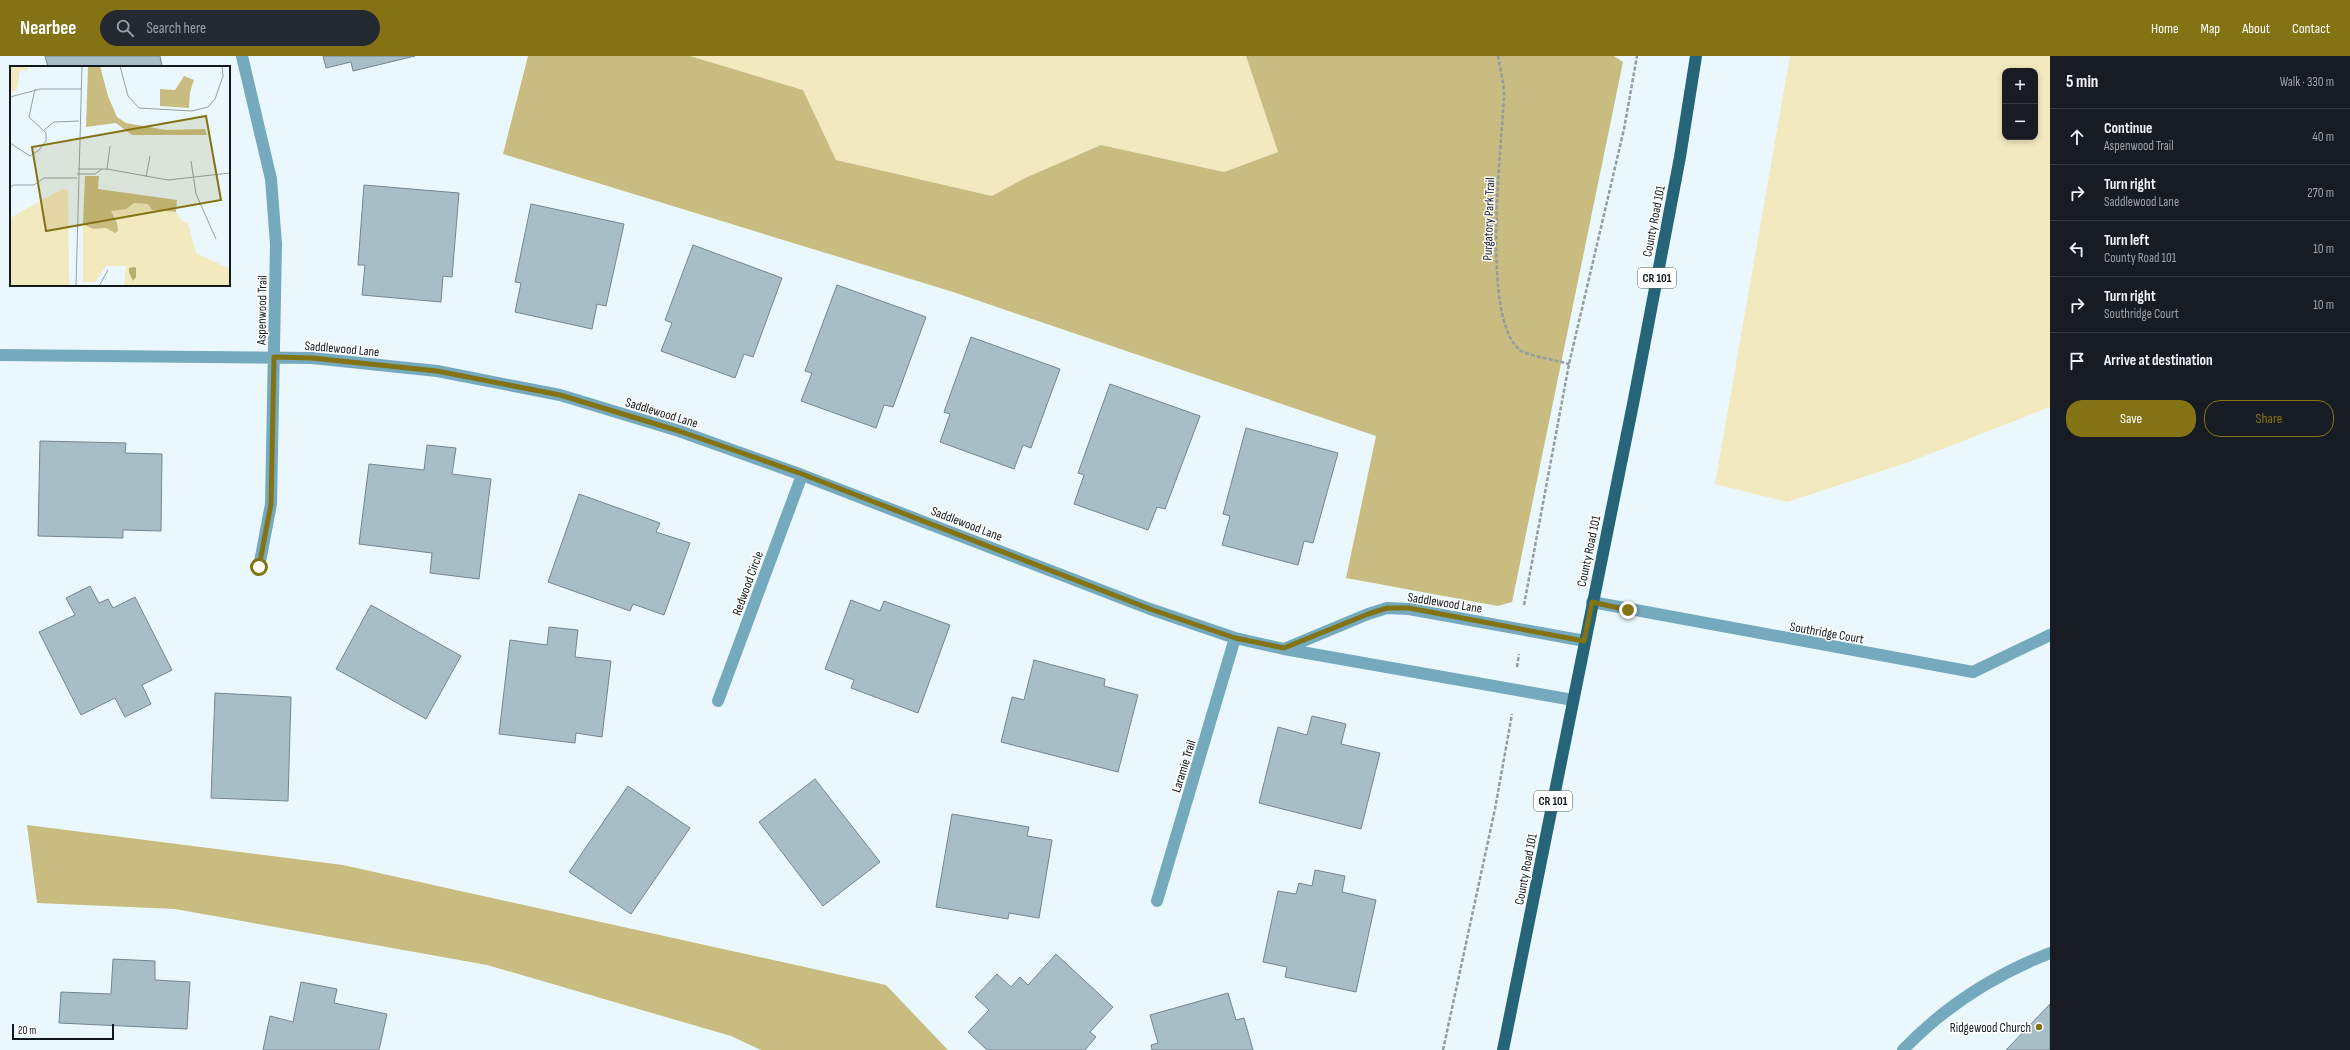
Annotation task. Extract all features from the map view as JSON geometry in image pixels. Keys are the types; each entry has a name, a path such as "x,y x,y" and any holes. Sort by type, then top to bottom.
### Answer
{"main road":[{"name":"County Road 101","path":"1503,1050 1671,204 1696,56"}],"street":[{"name":"Aspenwood Trail","path":"242,56 272,179 276,244 271,504 259,567"},
{"name":"Saddlewood Lane","path":"0,355 312,358 437,371 560,395 679,431 802,474 1150,609 1235,638 1573,700"},
{"name":"Redwood Circle","path":"718,701 802,474"},
{"name":"Southridge Court","path":"1592,602 1973,672 2050,635"},
{"name":"Saddlewood Lane","path":"1284,648 1387,608 1409,608 1584,641"},
{"name":"Laramie Trail","path":"1157,901 1235,638"},
{"path":"1902,1050 1925,1027 1967,995 2013,969 2050,952"}],"path":[{"name":"Purgatory Park Trail","path":"1498,56 1504,93 1495,239 1499,297 1507,334 1520,351 1569,364 1624,129 1637,56"}],"shaded area":[{"path":"528,56 690,56 803,90 836,160 992,196 1025,178 1101,145 1224,172 1278,152 1246,56 1614,56 1623,62 1512,602 1498,606 1346,578 1376,436 953,292 503,154"},
{"path":"690,56 1246,56 1278,152 1224,172 1101,145 1025,178 992,196 836,160 803,90"},
{"path":"1790,56 2050,56 2050,407 1909,462 1787,502 1715,484"},
{"path":"27,825 343,865 886,985 948,1050 761,1050 731,1036 487,965 175,909 37,903"}],"building":[{"path":"45,56 160,56 162,66 48,66"},
{"path":"323,56 415,56 353,71 351,62 326,68"},
{"path":"364,185 459,193 452,277 443,276 441,302 362,295 365,265 358,265"},
{"path":"531,204 624,224 606,306 597,304 592,329 515,312 521,283 515,282"},
{"path":"693,245 782,278 753,357 744,354 735,378 661,351 672,323 665,320"},
{"path":"837,285 926,317 893,407 884,405 876,428 801,401 812,373 805,371"},
{"path":"971,337 1060,369 1031,448 1023,445 1014,469 940,442 950,414 944,412"},
{"path":"1110,384 1200,416 1165,509 1157,507 1148,530 1074,504 1084,475 1078,473"},
{"path":"1246,428 1338,453 1313,543 1304,541 1298,565 1222,545 1230,516 1223,514"},
{"path":"40,441 126,443 125,453 162,454 161,531 123,530 123,538 38,536"},
{"path":"427,445 456,448 452,474 491,479 479,579 430,573 432,553 359,544 369,464 424,470"},
{"path":"579,494 660,523 656,532 690,543 664,615 633,604 630,611 548,582"},
{"path":"90,586 99,603 108,599 113,608 135,597 172,670 142,685 151,704 125,717 115,698 81,715 39,632 75,615 66,598"},
{"path":"851,600 880,611 884,601 950,625 918,713 851,688 854,680 825,669"},
{"path":"371,605 461,656 426,719 336,669"},
{"path":"549,627 578,630 575,657 611,661 602,737 576,733 575,743 499,734 510,640 547,645"},
{"path":"1034,660 1105,679 1104,686 1138,695 1118,772 1001,742 1012,697 1024,700"},
{"path":"215,693 291,697 288,801 211,798"},
{"path":"1312,716 1346,724 1341,744 1380,753 1361,829 1259,803 1278,727 1307,735"},
{"path":"815,779 880,862 823,906 759,822"},
{"path":"628,786 690,828 631,914 569,872"},
{"path":"952,814 1029,827 1027,836 1052,840 1039,918 1009,913 1008,919 936,907"},
{"path":"1315,870 1345,876 1342,892 1376,900 1356,992 1285,977 1287,967 1263,962 1278,891 1296,894 1299,883 1312,886"},
{"path":"1056,954 1113,1007 1090,1032 1096,1037 1085,1050 987,1050 968,1032 989,1010 975,997 997,974 1011,987 1020,977 1028,985"},
{"path":"113,959 155,961 155,980 190,982 187,1029 59,1023 61,992 111,994"},
{"path":"301,982 337,989 334,1003 387,1014 379,1050 263,1050 270,1016 293,1022"},
{"path":"1228,993 1236,1020 1244,1018 1253,1050 1152,1050 1151,1045 1158,1043 1150,1015"},
{"name":"Ridgewood Church","path":"2050,1004 2050,1050 2006,1050"}],"place":[{"name":"Ridgewood Church","path":"2039,1027"}],"route":[{"path":"259,567 271,504 274,357 312,358 437,371 560,395 679,431 802,474 1150,609 1235,638 1284,648 1368,614 1387,608 1409,608 1584,641 1592,602 1628,610"}]}
